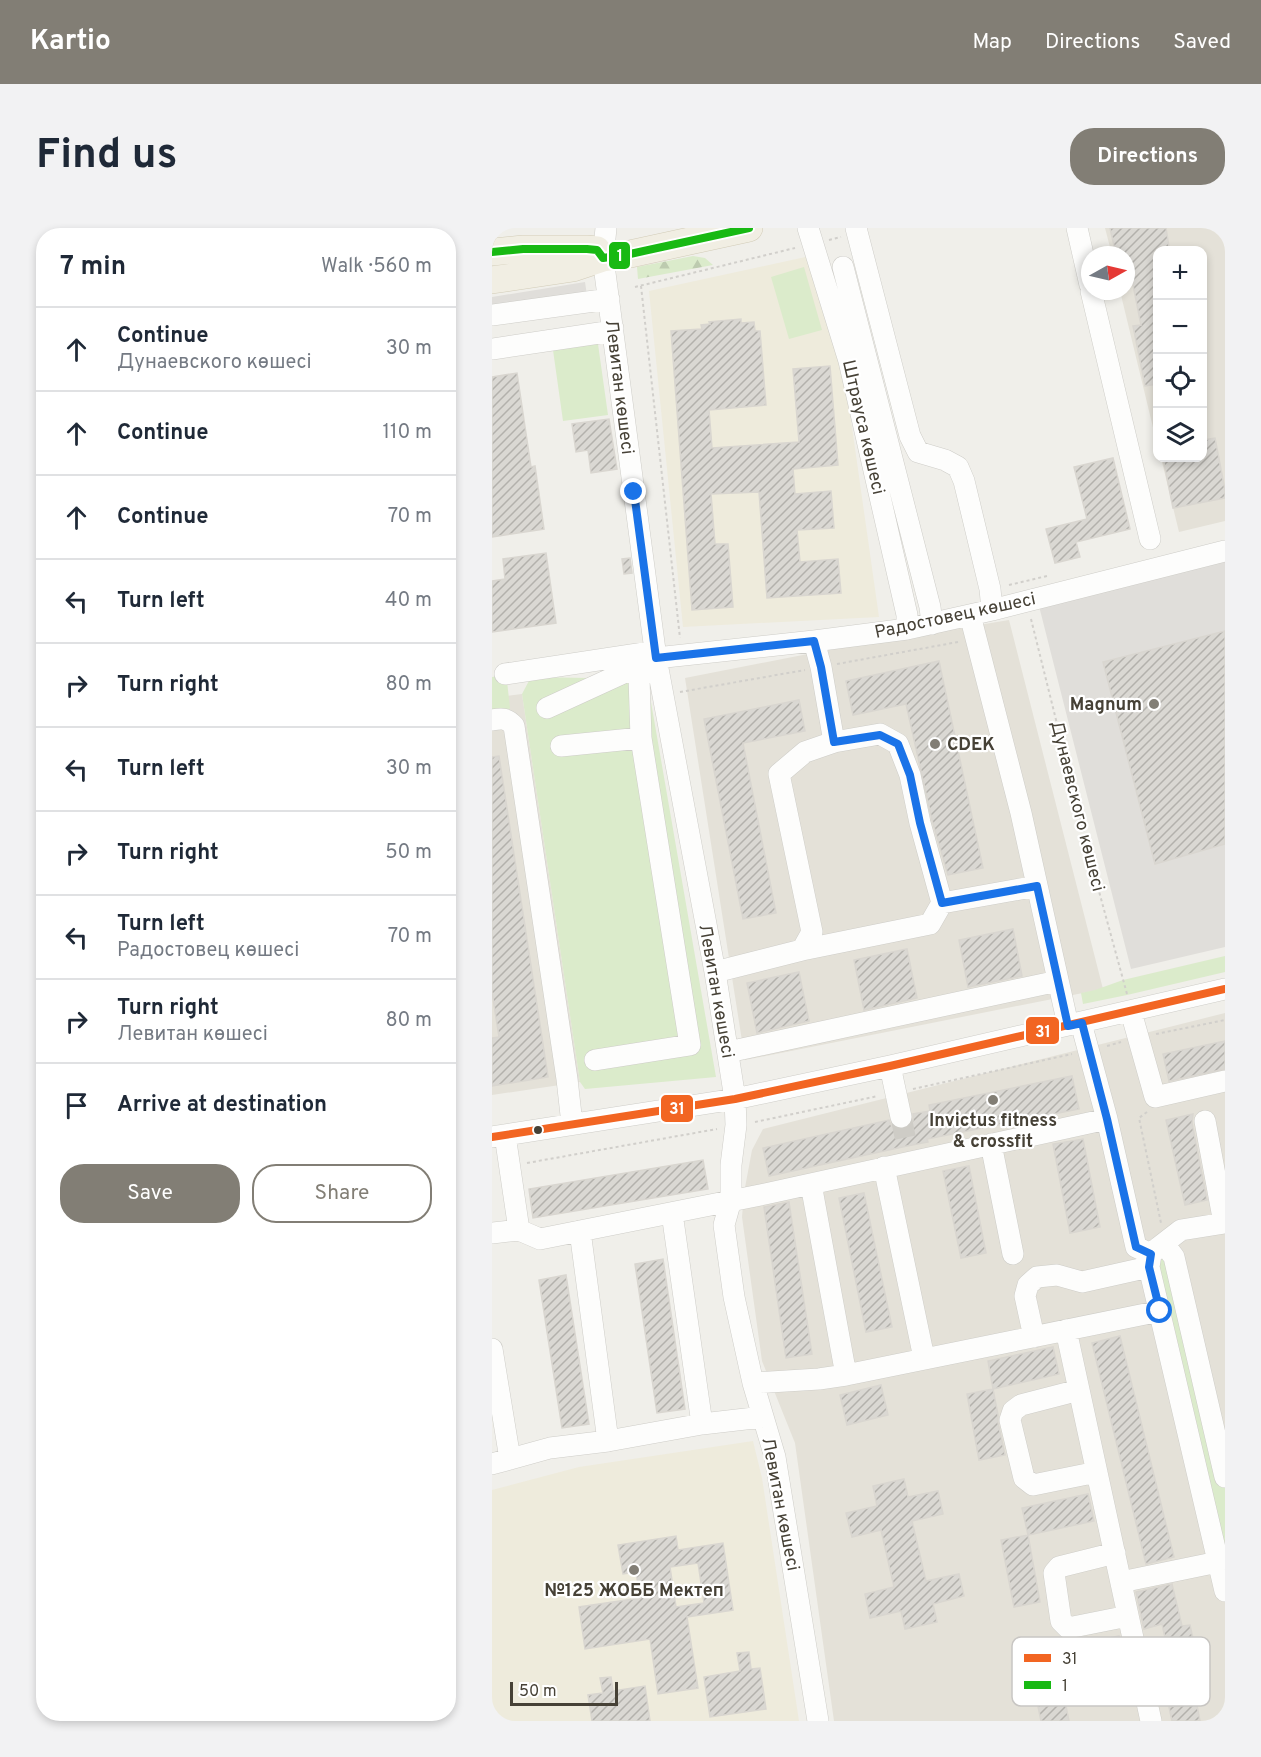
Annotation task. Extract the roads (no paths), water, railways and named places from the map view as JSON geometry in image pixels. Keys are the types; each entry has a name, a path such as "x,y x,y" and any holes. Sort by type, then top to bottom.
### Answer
{"main road":[{"path":"492,252 602,245 630,254 749,228"},
{"path":"492,280 573,268 602,245"}],"street":[{"path":"1077,228 1081,246"},
{"path":"856,230 910,436 918,452 945,460 958,467 964,482 990,589 992,610"},
{"name":"Штрауса көшесі","path":"811,236 849,361 907,615 907,629"},
{"path":"492,238 550,239 602,245"},
{"name":"Левитан көшесі","path":"602,245 655,658 715,972 735,1099 736,1125 731,1166 731,1200 724,1225 734,1297 753,1383 775,1456 818,1721"},
{"path":"843,267 930,608 932,624"},
{"path":"492,315 609,299"},
{"path":"1093,300 1150,539"},
{"path":"492,349 606,332 613,328"},
{"name":"Радостовец көшесі","path":"505,674 907,629 1225,551"},
{"path":"970,615 1021,813 1058,981 1075,1024 1089,1050 1136,1247 1153,1256"},
{"path":"814,641 821,667 834,742"},
{"path":"595,1060 690,1045 641,738 639,677 655,658"},
{"name":"Радостовец көшесі","path":"547,708 655,658"},
{"path":"492,720 502,718 509,720 514,726 572,1124"},
{"path":"715,972 802,950 930,924 942,903 920,823 910,775 898,744 880,735 834,742 805,752 779,774 812,933 802,950"},
{"path":"561,746 641,738"},
{"path":"942,903 1037,886"},
{"path":"728,1052 1058,981"},
{"path":"519,1230 509,1166 499,1136 735,1099 1131,1012 1225,989"},
{"path":"1131,1012 1155,1097 1225,1081"},
{"path":"890,1066 901,1117"},
{"path":"492,1233 519,1230 540,1239 811,1184 884,1167 909,1154 991,1144 1107,1119"},
{"path":"1153,1256 1181,1230 1224,1223 1205,1121"},
{"path":"991,1144 1013,1254"},
{"path":"884,1167 924,1358"},
{"path":"811,1184 846,1375"},
{"path":"672,1213 702,1424"},
{"path":"580,1231 608,1441"},
{"path":"1034,1337 1025,1296 1028,1285 1037,1277 1057,1275 1082,1282 1167,1249 1174,1257 1221,1440 1225,1477"},
{"path":"1153,1256 1160,1311 1225,1591"},
{"path":"753,1383 846,1375 1160,1311"},
{"path":"1066,1330 1133,1637"},
{"path":"492,1349 501,1462 550,1448 608,1441 702,1424 763,1417"},
{"path":"1079,1390 1022,1405 1013,1412 1010,1420 1024,1478 1034,1485 1097,1472"},
{"path":"1115,1553 1059,1567 1054,1573 1061,1621 1068,1628 1128,1616"},
{"path":"1121,1582 1218,1562"},
{"path":"1148,1706 1151,1721"}],"tunnel":[{"path":"901,1117 907,1146"}],"place":[{"name":"Magnum","path":"1154,704"},
{"name":"CDEK","path":"935,744"},
{"name":"Invictus fitness & crossfit","path":"993,1100"},
{"name":"№125 ЖОББ Мектеп","path":"634,1570"}]}
